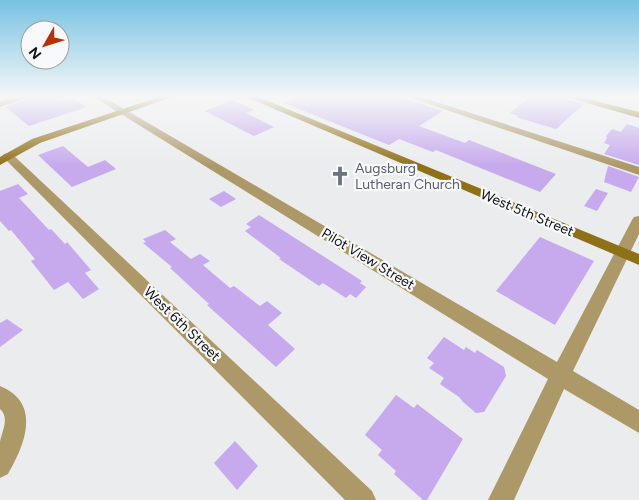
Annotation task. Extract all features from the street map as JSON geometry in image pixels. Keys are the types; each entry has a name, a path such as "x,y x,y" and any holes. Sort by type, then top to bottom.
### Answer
{"street":[{"path":"3,156 36,141 101,119"},
{"name":"Pilot View Street","path":"135,119 639,422"},
{"name":"West 5th Street","path":"304,119 631,257"},
{"path":"480,119 639,171"},
{"name":"West 6th Street","path":"3,156 363,500"},
{"path":"501,500 561,374 631,257 639,220"},
{"path":"0,396 9,402 15,415 13,435 0,466"}],"building":[{"path":"21,119 49,119 29,126"},
{"path":"221,119 259,119 274,127 254,136"},
{"path":"325,119 430,119 419,126 465,143 469,140 556,174 540,192 436,150 433,152 399,139 389,145"},
{"path":"524,119 567,119 556,129"},
{"path":"627,124 639,128 639,165 604,154 610,145 604,143 607,138 606,136 612,129 621,132"},
{"path":"63,146 88,167 105,160 116,169 72,187 38,155"},
{"path":"608,166 639,177 631,192 604,182"},
{"path":"18,184 28,194 19,198 49,230 51,229 65,244 67,242 91,270 85,273 99,289 83,299 68,282 54,290 31,261 35,259 11,230 9,231 0,221 0,191"},
{"path":"596,189 608,193 597,211 584,206"},
{"path":"224,191 236,199 221,207 209,199"},
{"path":"259,215 362,281 360,283 366,287 356,298 350,294 346,298 323,283 319,286 279,259 281,258 245,231 251,227 246,224"},
{"path":"165,230 176,239 170,242 191,259 200,254 210,261 203,265 230,288 234,286 260,306 267,301 282,313 268,325 295,349 276,367 207,305 209,304 170,268 172,267 143,243 146,242 143,239"},
{"path":"540,237 594,261 555,325 496,291"},
{"path":"7,319 23,330 0,347 0,323"},
{"path":"444,337 464,350 466,347 475,353 477,350 504,367 506,376 484,412 476,413 459,397 440,384 444,378 429,368 434,363 427,358"},
{"path":"396,395 414,408 417,404 463,439 427,500 423,500 394,474 396,471 378,455 382,450 365,435"},
{"path":"235,441 258,466 237,490 214,463"}],"place":[{"name":"Augsburg Lutheran Church","path":"340,176"}]}
